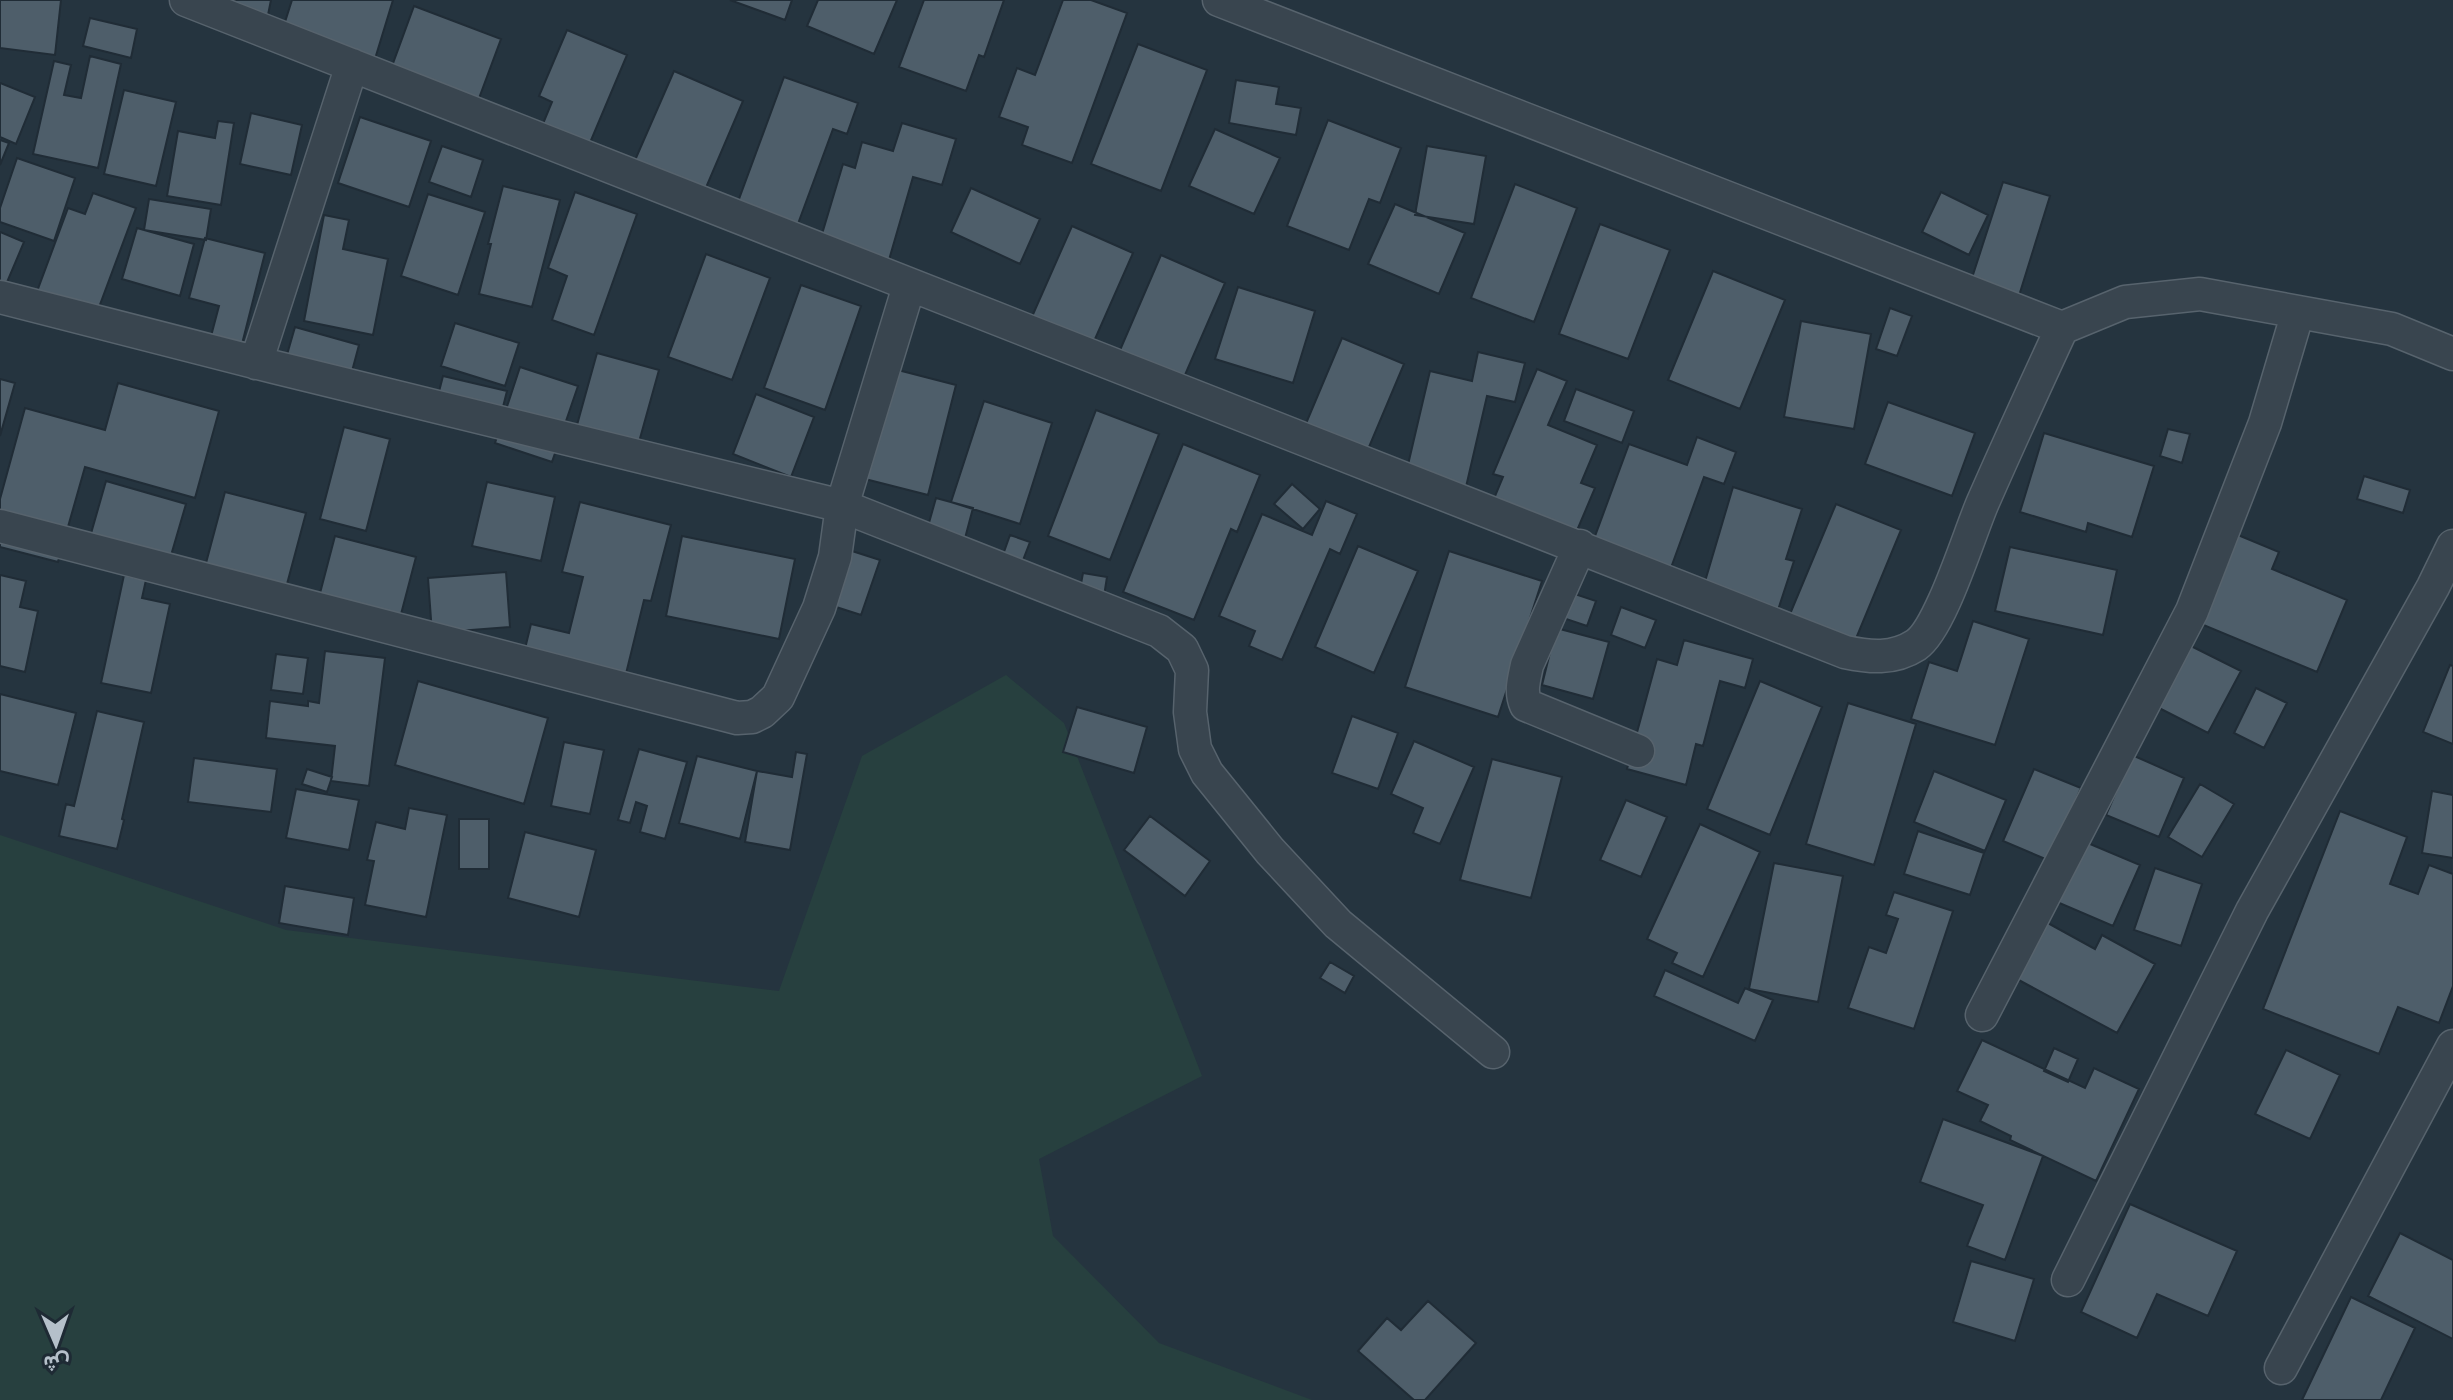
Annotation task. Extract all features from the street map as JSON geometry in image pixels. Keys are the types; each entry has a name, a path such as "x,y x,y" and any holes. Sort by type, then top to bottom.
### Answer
{"street":[{"path":"186,0 1845,652 1872,658 1897,654 1917,645 1933,626 1982,504 2062,328 2125,302 2200,294 2392,329 2453,354"},
{"path":"1219,0 2062,328"},
{"path":"256,363 352,65"},
{"path":"0,526 737,718 752,717 778,697 819,608 835,557 842,506 909,286"},
{"path":"0,297 842,506 1159,631 1182,649 1192,670 1190,712 1195,749 1207,773 1270,851 1338,924 1493,1052"},
{"path":"1982,1015 2192,611 2265,423 2298,312"},
{"path":"1580,546 1527,665 1522,686 1523,698 1526,705 1638,751"},
{"path":"2068,1280 2252,911 2453,546"},
{"path":"2281,1368 2453,1046"}],"green space":[{"path":"1006,675 1064,723 1202,1076 1039,1159 1053,1236 1159,1343 1312,1400 0,1400 0,835 286,930 779,991 862,756"}],"building":[{"path":"0,0 61,0 55,55 0,48"},
{"path":"178,0 271,0 266,25"},
{"path":"292,0 393,0 371,72 278,44"},
{"path":"730,0 792,0 785,20"},
{"path":"818,0 897,0 874,54 807,26"},
{"path":"924,0 1004,0 984,57 979,55 966,91 899,67"},
{"path":"1063,0 1091,0 1127,13 1072,163 1022,145 1028,127 999,117 1017,68 1035,75"},
{"path":"414,6 501,39 475,109 388,77"},
{"path":"90,18 137,29 131,58 83,46"},
{"path":"567,30 627,55 584,157 537,138 552,102 539,96"},
{"path":"1138,44 1207,70 1161,191 1091,164"},
{"path":"90,56 121,64 98,168 33,154 54,61 71,65 64,95 81,98"},
{"path":"674,71 743,101 702,197 632,167"},
{"path":"784,77 858,103 847,134 833,129 792,240 732,218"},
{"path":"1236,80 1279,87 1276,104 1301,108 1296,135 1229,123"},
{"path":"0,83 35,97 16,144 0,137"},
{"path":"124,90 176,102 156,186 104,174"},
{"path":"251,113 302,125 291,175 240,164"},
{"path":"360,117 431,141 409,207 338,183"},
{"path":"1328,120 1401,148 1380,203 1369,199 1349,250 1287,226"},
{"path":"218,121 234,123 221,205 167,196 178,131 215,138"},
{"path":"902,123 956,139 942,185 913,177 882,284 813,264 843,164 855,168 862,142 893,151"},
{"path":"1215,129 1280,158 1254,214 1189,186"},
{"path":"0,140 9,143 0,165"},
{"path":"442,146 483,160 471,197 429,182"},
{"path":"1427,146 1486,156 1474,224 1415,215"},
{"path":"17,158 75,178 54,241 0,222 0,208"},
{"path":"2003,182 2050,196 2018,299 1970,284"},
{"path":"1515,184 1577,208 1534,322 1471,298"},
{"path":"503,186 560,200 532,307 479,294"},
{"path":"971,188 1040,219 1020,264 951,232"},
{"path":"575,192 637,214 594,335 552,320 567,276 548,268"},
{"path":"1941,192 1988,215 1969,255 1922,232"},
{"path":"93,193 136,208 92,326 32,305 68,208 85,214"},
{"path":"428,194 485,212 458,295 401,276"},
{"path":"149,199 211,209 206,240 144,230"},
{"path":"1395,204 1465,233 1439,294 1368,264"},
{"path":"324,215 349,220 343,249 388,259 373,335 304,321"},
{"path":"1600,224 1670,250 1628,359 1559,334"},
{"path":"1072,226 1133,253 1084,364 1023,337"},
{"path":"137,228 194,244 180,296 122,279"},
{"path":"0,232 24,242 5,287 0,285"},
{"path":"205,238 265,253 241,348 210,340 219,306 189,298"},
{"path":"706,254 770,278 732,380 668,357"},
{"path":"1161,255 1225,283 1178,391 1114,364"},
{"path":"1713,271 1785,300 1740,409 1668,380"},
{"path":"801,285 861,306 825,410 764,388"},
{"path":"1238,287 1315,311 1293,383 1215,359"},
{"path":"1890,308 1912,316 1897,356 1876,349"},
{"path":"1801,321 1871,334 1854,429 1784,417"},
{"path":"455,323 519,343 505,386 441,366"},
{"path":"295,327 359,345 347,390 282,372"},
{"path":"1342,338 1404,364 1361,466 1299,440"},
{"path":"1478,352 1525,363 1515,402 1487,396 1463,500 1403,486 1430,371 1472,381"},
{"path":"597,353 659,370 639,442 577,425"},
{"path":"520,367 578,386 552,462 495,443"},
{"path":"894,369 956,385 928,495 865,479"},
{"path":"1537,369 1567,381 1548,425 1597,445 1581,483 1595,488 1570,547 1488,513 1503,477 1493,474"},
{"path":"443,376 507,391 497,431 433,415"},
{"path":"0,379 15,383 0,436"},
{"path":"118,383 219,411 195,498 85,467 58,562 0,547 0,499 25,408 105,430"},
{"path":"1576,389 1634,411 1622,443 1564,421"},
{"path":"756,394 814,417 791,477 733,454"},
{"path":"984,401 1052,423 1020,524 951,502"},
{"path":"1888,402 1975,433 1952,496 1865,464"},
{"path":"1096,410 1159,434 1110,560 1048,536"},
{"path":"344,427 390,439 366,531 320,519"},
{"path":"2168,429 2190,434 2182,463 2160,456"},
{"path":"2044,433 2154,466 2132,537 2088,523 2086,532 2020,512"},
{"path":"1697,437 1736,452 1724,484 1704,477 1668,576 1591,547 1629,444 1687,465"},
{"path":"1183,444 1260,475 1237,532 1231,529 1194,620 1123,592"},
{"path":"2364,476 2410,490 2403,513 2357,499"},
{"path":"106,481 186,504 165,576 88,544"},
{"path":"487,482 555,497 541,561 472,546"},
{"path":"1292,484 1320,509 1303,529 1274,504"},
{"path":"1733,487 1802,509 1786,559 1794,561 1778,610 1701,595"},
{"path":"225,492 306,513 283,599 202,578"},
{"path":"936,498 973,508 959,561 921,551"},
{"path":"1326,501 1357,514 1340,554 1330,549 1282,660 1249,646 1255,631 1219,616 1262,514 1312,535"},
{"path":"580,502 671,525 651,601 644,600 623,686 522,661 531,624 569,633 583,577 562,572"},
{"path":"1836,504 1901,530 1855,641 1790,614"},
{"path":"1010,535 1030,542 1018,573 999,566"},
{"path":"2238,535 2279,552 2272,569 2347,600 2317,672 2201,624"},
{"path":"335,536 416,557 400,618 319,597"},
{"path":"682,536 795,559 779,639 666,616"},
{"path":"1358,546 1418,571 1374,673 1315,647"},
{"path":"2010,547 2117,570 2103,635 1995,611"},
{"path":"852,551 880,560 861,615 833,606"},
{"path":"1449,551 1542,581 1498,717 1405,687"},
{"path":"506,572 510,627 432,633 428,578"},
{"path":"1083,573 1107,577 1102,609 1077,605"},
{"path":"0,575 26,581 20,607 38,611 25,672 0,666"},
{"path":"124,575 146,580 142,598 170,604 151,693 101,683"},
{"path":"1572,593 1596,601 1587,626 1563,618"},
{"path":"1621,607 1656,620 1645,648 1611,635"},
{"path":"1973,621 2029,639 1995,745 1911,719 1929,662 1957,671"},
{"path":"1556,628 1609,642 1593,699 1542,685"},
{"path":"1684,640 1753,659 1745,688 1720,681 1703,746 1696,744 1686,785 1627,769 1657,659 1677,665"},
{"path":"2191,646 2241,671 2208,733 2159,708"},
{"path":"325,651 385,658 369,786 331,781 335,746 266,738 270,701 308,706 308,701 319,703"},
{"path":"276,654 308,658 303,694 271,690"},
{"path":"2450,665 2453,666 2453,744 2423,732"},
{"path":"418,681 548,718 524,804 395,765"},
{"path":"1760,681 1822,707 1770,835 1707,809"},
{"path":"2256,688 2287,703 2264,748 2234,733"},
{"path":"0,694 76,713 58,785 0,771"},
{"path":"1848,703 1916,724 1874,865 1806,844"},
{"path":"1077,707 1147,727 1134,773 1063,752"},
{"path":"97,711 144,722 117,849 59,836 66,804 74,806"},
{"path":"1352,716 1398,733 1378,789 1332,773"},
{"path":"1414,741 1474,767 1440,844 1413,833 1423,808 1391,794"},
{"path":"564,742 604,750 590,814 551,806"},
{"path":"639,749 687,762 665,839 640,832 647,806 636,802 630,823 618,820"},
{"path":"796,752 807,754 790,850 745,842 757,771 792,777"},
{"path":"2132,755 2184,778 2159,837 2106,815"},
{"path":"697,756 757,771 740,839 679,823"},
{"path":"194,758 277,769 271,812 188,802"},
{"path":"1492,759 1562,777 1531,898 1460,880"},
{"path":"307,769 332,777 327,792 302,784"},
{"path":"2034,769 2081,788 2050,861 2003,841"},
{"path":"1934,771 2006,800 1985,851 1914,822"},
{"path":"2200,784 2234,804 2202,857 2168,837"},
{"path":"296,789 359,800 349,850 286,838"},
{"path":"2432,791 2453,795 2453,858 2422,853"},
{"path":"1626,800 1667,817 1641,877 1600,860"},
{"path":"409,808 447,815 426,917 365,905 374,861 367,860 376,822 405,829"},
{"path":"2340,811 2407,837 2390,884 2418,894 2429,865 2453,874 2453,986 2439,1023 2398,1007 2379,1054 2263,1009"},
{"path":"1150,816 1210,861 1185,896 1124,850"},
{"path":"459,819 489,819 489,869 459,869"},
{"path":"1700,824 1760,852 1703,977 1672,963 1677,953 1647,939"},
{"path":"1918,831 1984,853 1970,895 1904,874"},
{"path":"525,832 596,850 579,917 508,898"},
{"path":"2083,841 2140,865 2113,926 2057,902"},
{"path":"1774,863 1843,876 1818,1002 1749,989"},
{"path":"2155,868 2202,884 2181,946 2134,930"},
{"path":"285,886 354,898 348,935 279,923"},
{"path":"1894,892 1953,911 1914,1029 1848,1008 1869,947 1886,953 1898,919 1886,915"},
{"path":"2046,922 2095,949 2102,935 2155,964 2117,1033 2015,978"},
{"path":"1330,962 1354,976 1345,993 1320,978"},
{"path":"1665,970 1738,1003 1745,988 1773,1000 1755,1041 1654,996"},
{"path":"1982,1040 2085,1088 2094,1068 2139,1089 2096,1181 2010,1140 2011,1136 1980,1121 1988,1105 1957,1091"},
{"path":"2054,1048 2078,1059 2068,1082 2044,1071"},
{"path":"2286,1050 2340,1075 2310,1139 2255,1114"},
{"path":"1943,1119 2043,1156 2005,1260 1967,1246 1983,1205 1920,1182"},
{"path":"2130,1204 2237,1251 2208,1316 2157,1294 2137,1338 2081,1312"},
{"path":"2400,1233 2453,1260 2453,1339 2368,1296"},
{"path":"1971,1261 2034,1279 2015,1341 1953,1322"},
{"path":"2351,1297 2415,1328 2381,1400 2302,1400"},
{"path":"1428,1301 1476,1343 1425,1400 1414,1400 1358,1351 1387,1318 1401,1330"}]}
